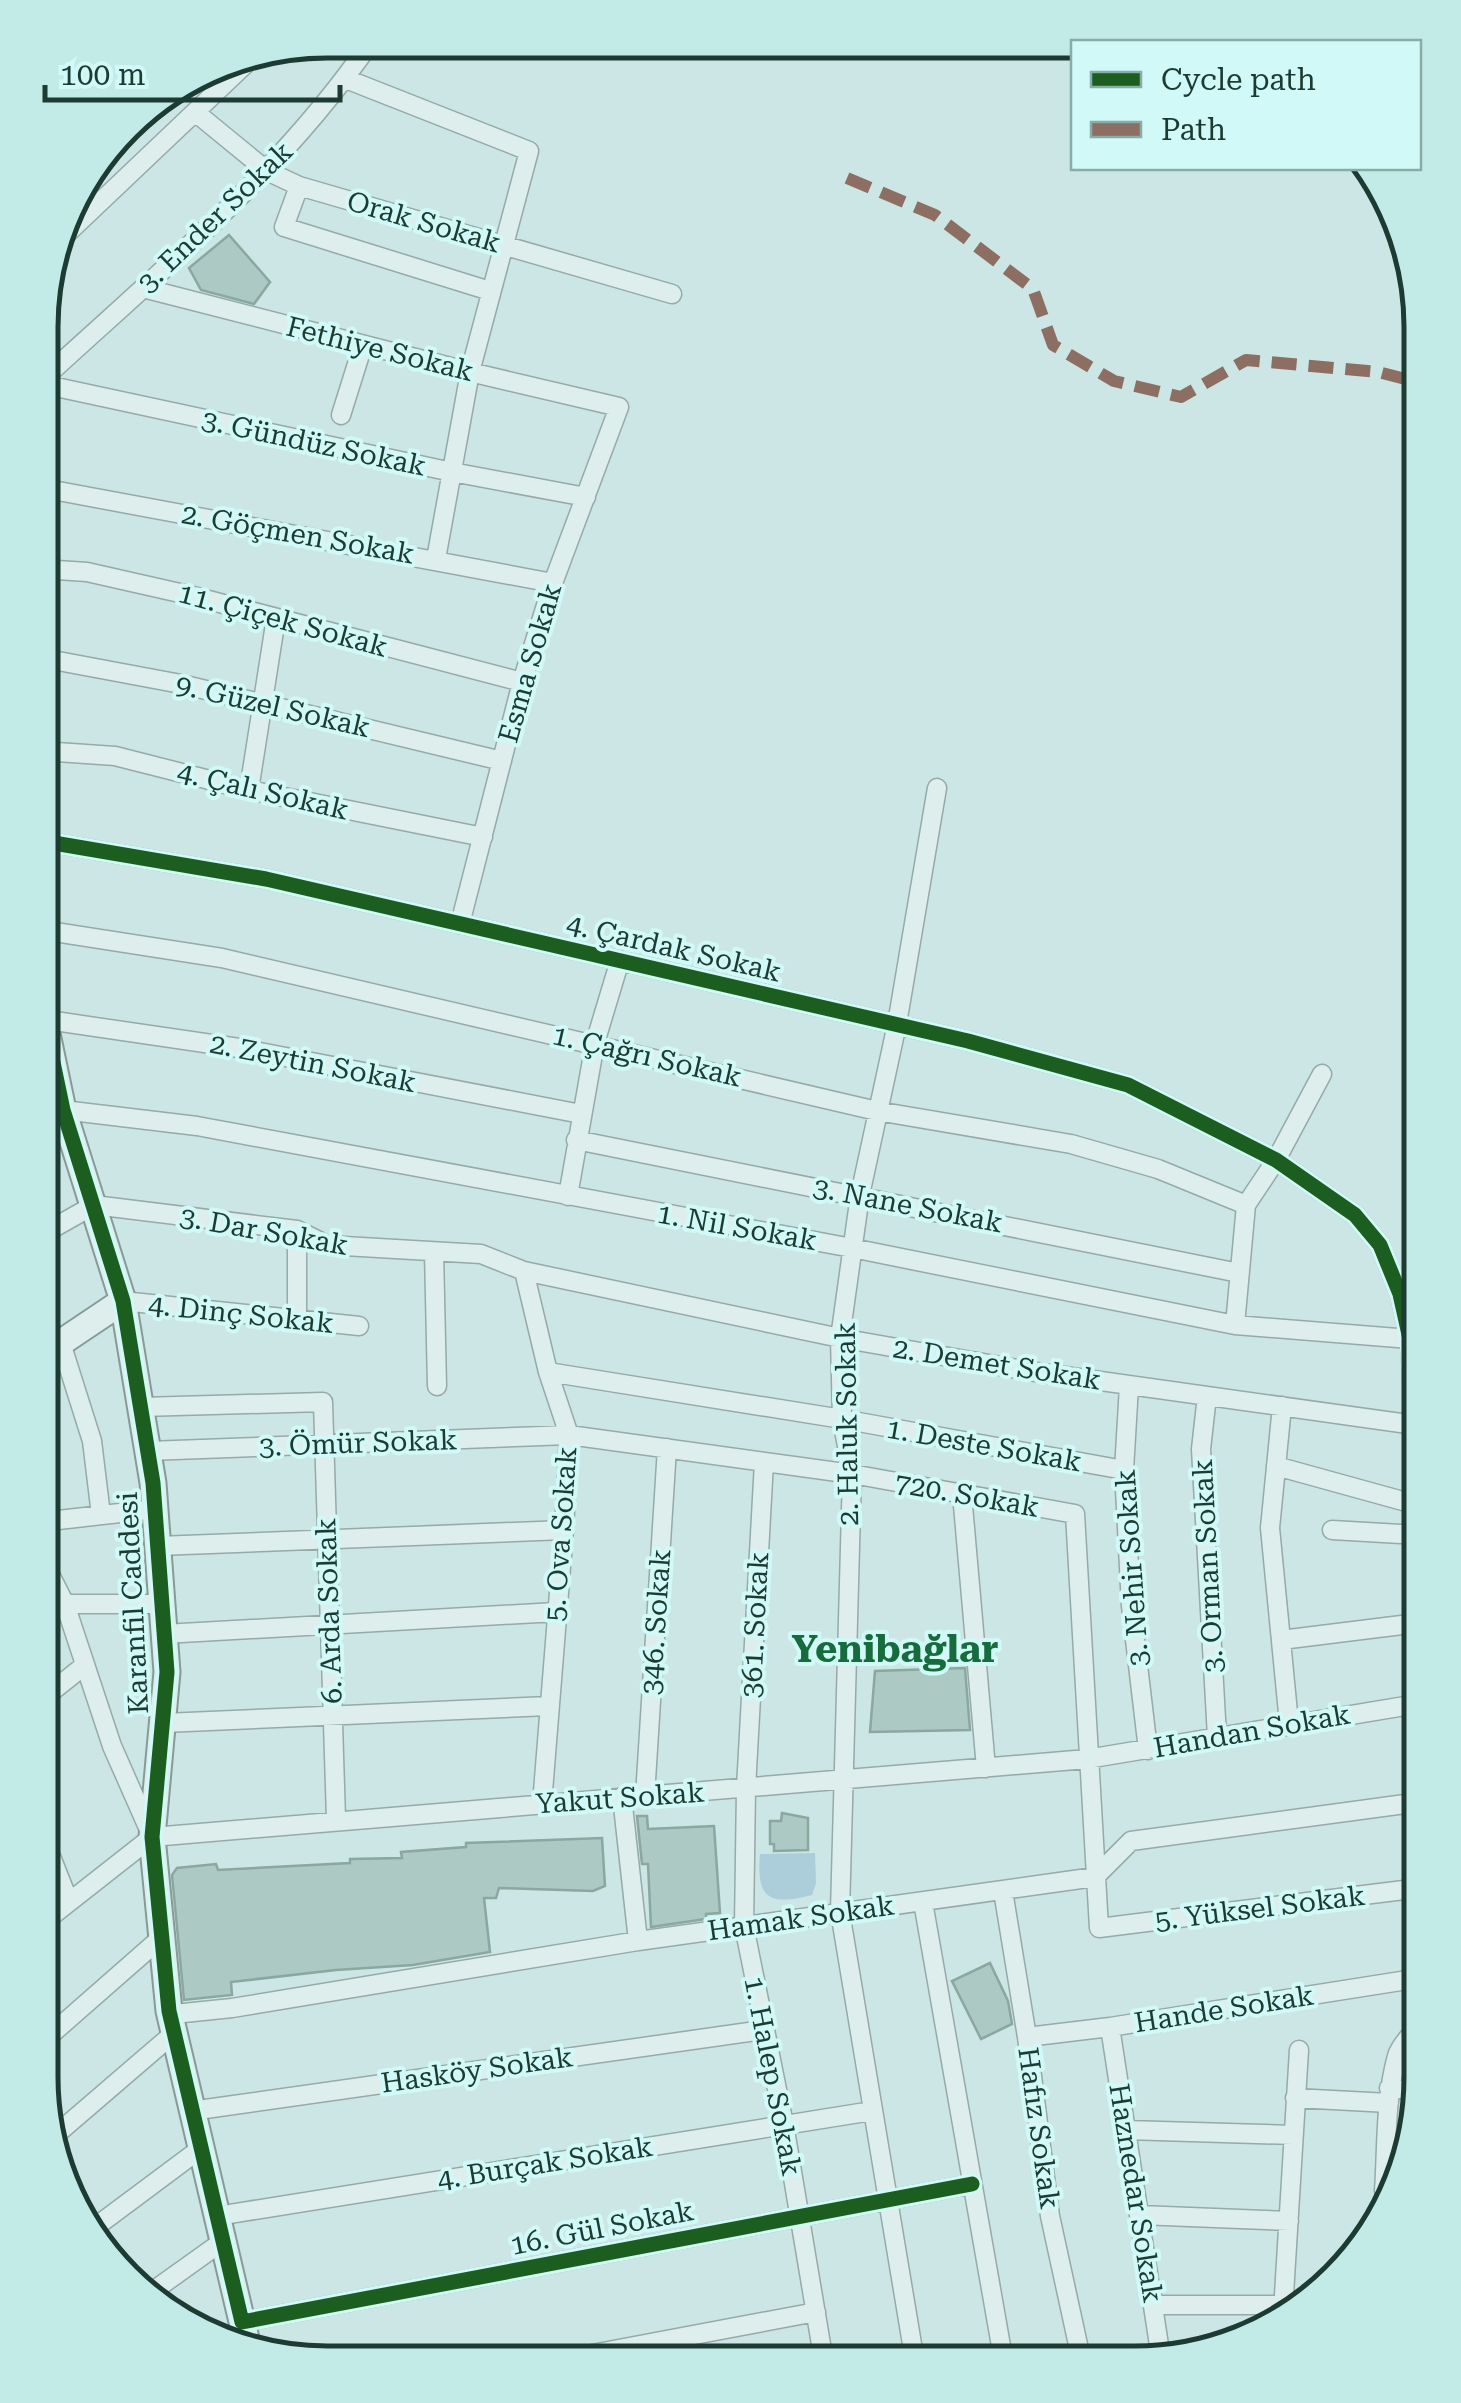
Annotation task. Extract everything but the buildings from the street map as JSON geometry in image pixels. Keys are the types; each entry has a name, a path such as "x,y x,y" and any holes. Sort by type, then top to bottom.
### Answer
{"street":[{"name":"3. Ender Sokak","path":"57,368 267,171 360,58"},
{"path":"79,222 235,74"},
{"path":"346,79 529,151 470,372 436,560"},
{"name":"Orak Sokak","path":"195,112 267,171 299,186 672,294"},
{"path":"299,186 284,227 490,291"},
{"name":"Fethiye Sokak","path":"143,288 618,407"},
{"path":"341,415 363,345"},
{"name":"3. Gündüz Sokak","path":"57,385 452,472 586,497"},
{"name":"Esma Sokak","path":"460,924 522,682 553,583 618,407"},
{"name":"2. Göçmen Sokak","path":"57,491 553,583"},
{"name":"11. Çiçek Sokak","path":"57,569 87,572 522,682"},
{"path":"249,790 276,618"},
{"name":"9. Güzel Sokak","path":"57,661 181,684 502,761"},
{"name":"4. Çalı Sokak","path":"57,752 116,756 249,790 483,837"},
{"name":"2. Haluk Sokak","path":"912,2346 840,1912 852,1474 842,1419 840,1338 860,1195 897,1024 937,788"},
{"name":"4. Çardak Sokak","path":"57,843 266,880 620,960 897,1024 1128,1085 1276,1160 1355,1216 1380,1245 1403,1309"},
{"name":"1. Çağrı Sokak","path":"57,932 222,958 877,1111 1071,1144 1158,1169 1246,1205"},
{"path":"568,1196 595,1043 620,960"},
{"name":"2. Zeytin Sokak","path":"57,1017 580,1114"},
{"path":"1235,1325 1246,1205 1276,1160 1322,1074"},
{"name":"Karanfil Caddesi","path":"57,1079 123,1302 148,1451 156,1509 167,1672 152,1837 162,1937 171,2023 220,2229 237,2329"},
{"path":"57,1114 64,1110"},
{"name":"1. Nil Sokak","path":"64,1110 197,1126 852,1248 1235,1325 1403,1338"},
{"name":"3. Nane Sokak","path":"576,1140 1239,1272"},
{"path":"57,1226 94,1205"},
{"name":"3. Dar Sokak","path":"94,1205 297,1230 327,1245 481,1254 524,1270"},
{"path":"297,1230 297,1320"},
{"path":"434,1252 437,1386"},
{"name":"2. Demet Sokak","path":"524,1270 840,1338 1129,1386 1403,1423"},
{"name":"5. Ova Sokak","path":"524,1270 548,1372 569,1435 542,1804"},
{"path":"57,1345 123,1302"},
{"name":"4. Dinç Sokak","path":"123,1302 359,1326"},
{"path":"57,1362 92,1441 101,1515"},
{"name":"1. Deste Sokak","path":"548,1372 1124,1470"},
{"name":"3. Nehir Sokak","path":"1129,1386 1124,1470 1131,1606 1148,1750"},
{"name":"3. Orman Sokak","path":"1207,1396 1201,1449 1217,1737"},
{"name":"6. Arda Sokak","path":"140,1407 323,1402 336,1819"},
{"path":"1282,1406 1270,1528 1289,1724"},
{"name":"3. Ömür Sokak","path":"148,1451 569,1435"},
{"name":"720. Sokak","path":"569,1435 852,1474 1074,1514 1099,1928"},
{"name":"346. Sokak","path":"645,1796 666,1448"},
{"name":"361. Sokak","path":"746,1788 764,1462"},
{"path":"1276,1466 1403,1502"},
{"path":"962,1494 986,1768"},
{"path":"57,1520 156,1509"},
{"path":"158,1546 564,1530"},
{"path":"1332,1530 1403,1534"},
{"path":"57,1590 66,1604 112,1746 152,1837 57,1912"},
{"path":"66,1604 162,1604"},
{"path":"164,1634 556,1612"},
{"path":"1281,1640 1403,1625"},
{"path":"57,1687 85,1665"},
{"path":"164,1724 548,1706"},
{"name":"Handan Sokak","path":"1087,1759 1403,1706"},
{"name":"Yakut Sokak","path":"152,1837 1087,1759"},
{"name":"1. Halep Sokak","path":"746,1788 744,1926 784,2124 821,2346"},
{"path":"622,1797 638,1941"},
{"path":"1095,1877 1131,1841 1403,1804"},
{"path":"57,1872 69,1902"},
{"name":"Hamak Sokak","path":"171,2023 174,2014 232,2008 638,1941 1095,1877"},
{"name":"5. Yüksel Sokak","path":"1099,1928 1403,1890"},
{"name":"Hafız Sokak","path":"1003,1892 1050,2216 1078,2346"},
{"path":"923,1902 1001,2346"},
{"path":"57,2029 162,1937"},
{"name":"Hande Sokak","path":"1026,2036 1110,2027 1403,1981"},
{"path":"63,2128 171,2023"},
{"name":"Haznedar Sokak","path":"1110,2027 1159,2344"},
{"name":"Hasköy Sokak","path":"190,2111 763,2030"},
{"path":"1385,2173 1389,2096 1403,2045"},
{"path":"1283,2300 1299,2050"},
{"path":"1295,2098 1403,2094"},
{"name":"4. Burçak Sokak","path":"220,2229 872,2111"},
{"path":"1126,2130 1293,2135"},
{"path":"102,2222 200,2150"},
{"name":"16. Gül Sokak","path":"244,2332 799,2216 972,2184"},
{"path":"1139,2215 1288,2221"},
{"path":"158,2285 220,2229"},
{"path":"1153,2305 1271,2308"},
{"path":"635,2346 816,2312"}],"shaded area":[{"path":"815,1853 816,1883 812,1895 785,1900 768,1896 763,1890 760,1854"}],"marked path":[{"path":"847,178 935,215 1033,289 1053,345 1114,381 1181,397 1246,360 1378,372 1404,379"}],"cycle path":[{"path":"57,844 266,879 968,1041 1128,1085 1276,1160 1355,1215 1380,1245 1403,1309"},
{"path":"57,1081 123,1301 153,1483 167,1672 152,1837 169,2011 242,2322 972,2184"}],"district":[{"name":"Yenibağlar","path":"895,1649"}]}
